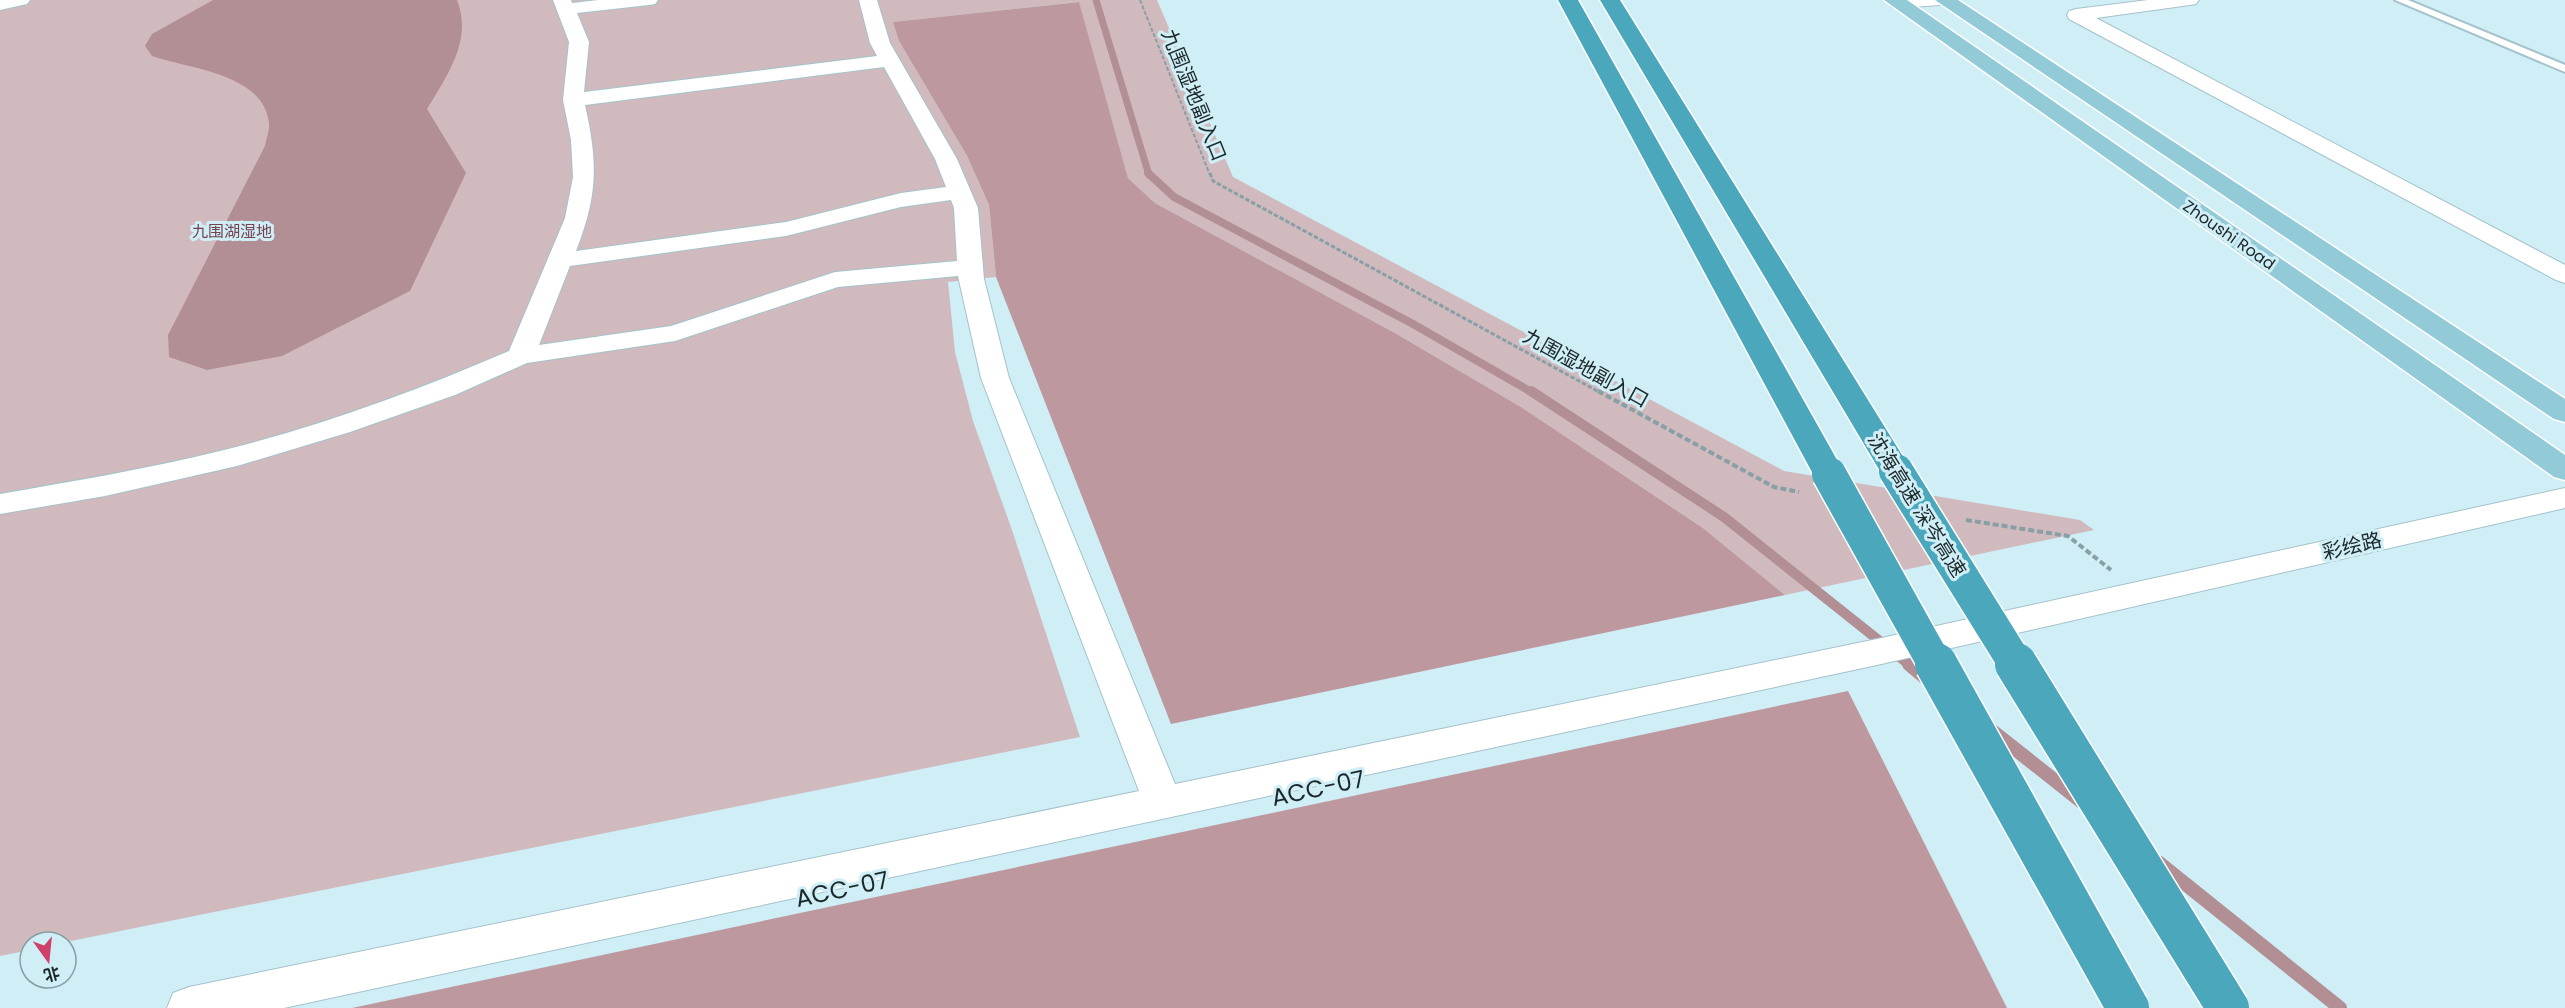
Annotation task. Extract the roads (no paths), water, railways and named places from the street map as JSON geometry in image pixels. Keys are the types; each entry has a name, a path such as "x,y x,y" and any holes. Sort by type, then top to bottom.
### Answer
{"highway":[{"path":"1559,0 1584,29"},
{"path":"1568,0 1819,483 2127,1008"},
{"name":"沈海高速 深岑高速","path":"1610,0 1896,471 2228,1008"}],"main road":[{"name":"Zhoushi Road","path":"1945,0 2565,413"},
{"name":"Zhoushi Road","path":"1896,1 2565,471"}],"street":[{"path":"0,5 21,0"},
{"path":"520,356 562,260 577,218 584,177 582,140 573,100 579,42 564,4 649,0"},
{"path":"868,0 880,43 946,159 966,208 970,267 995,378 1164,804"},
{"path":"1896,1 1940,0"},
{"path":"2190,0 2076,15 2565,275"},
{"path":"573,100 890,60"},
{"path":"562,260 786,229 901,200 959,192"},
{"path":"0,504 105,486 226,459 361,419 445,389 520,356 675,333 835,280 970,267"},
{"name":"彩绘路","path":"189,1008 1892,649 2565,498"},
{"name":"ACC-07","path":"281,1008 1403,770"}],"lane":[{"path":"2400,0 2565,69"}],"waterway":[{"path":"1096,0 1149,174"},
{"path":"1149,174 1174,197 1413,324 1533,393"},
{"path":"1531,391 1724,517 1911,666"},
{"path":"1909,664 1927,679"},
{"path":"1991,730 2082,802"},
{"path":"2158,862 2340,1008"}],"park label":[{"name":"九围湖湿地","path":"232,231"}]}
